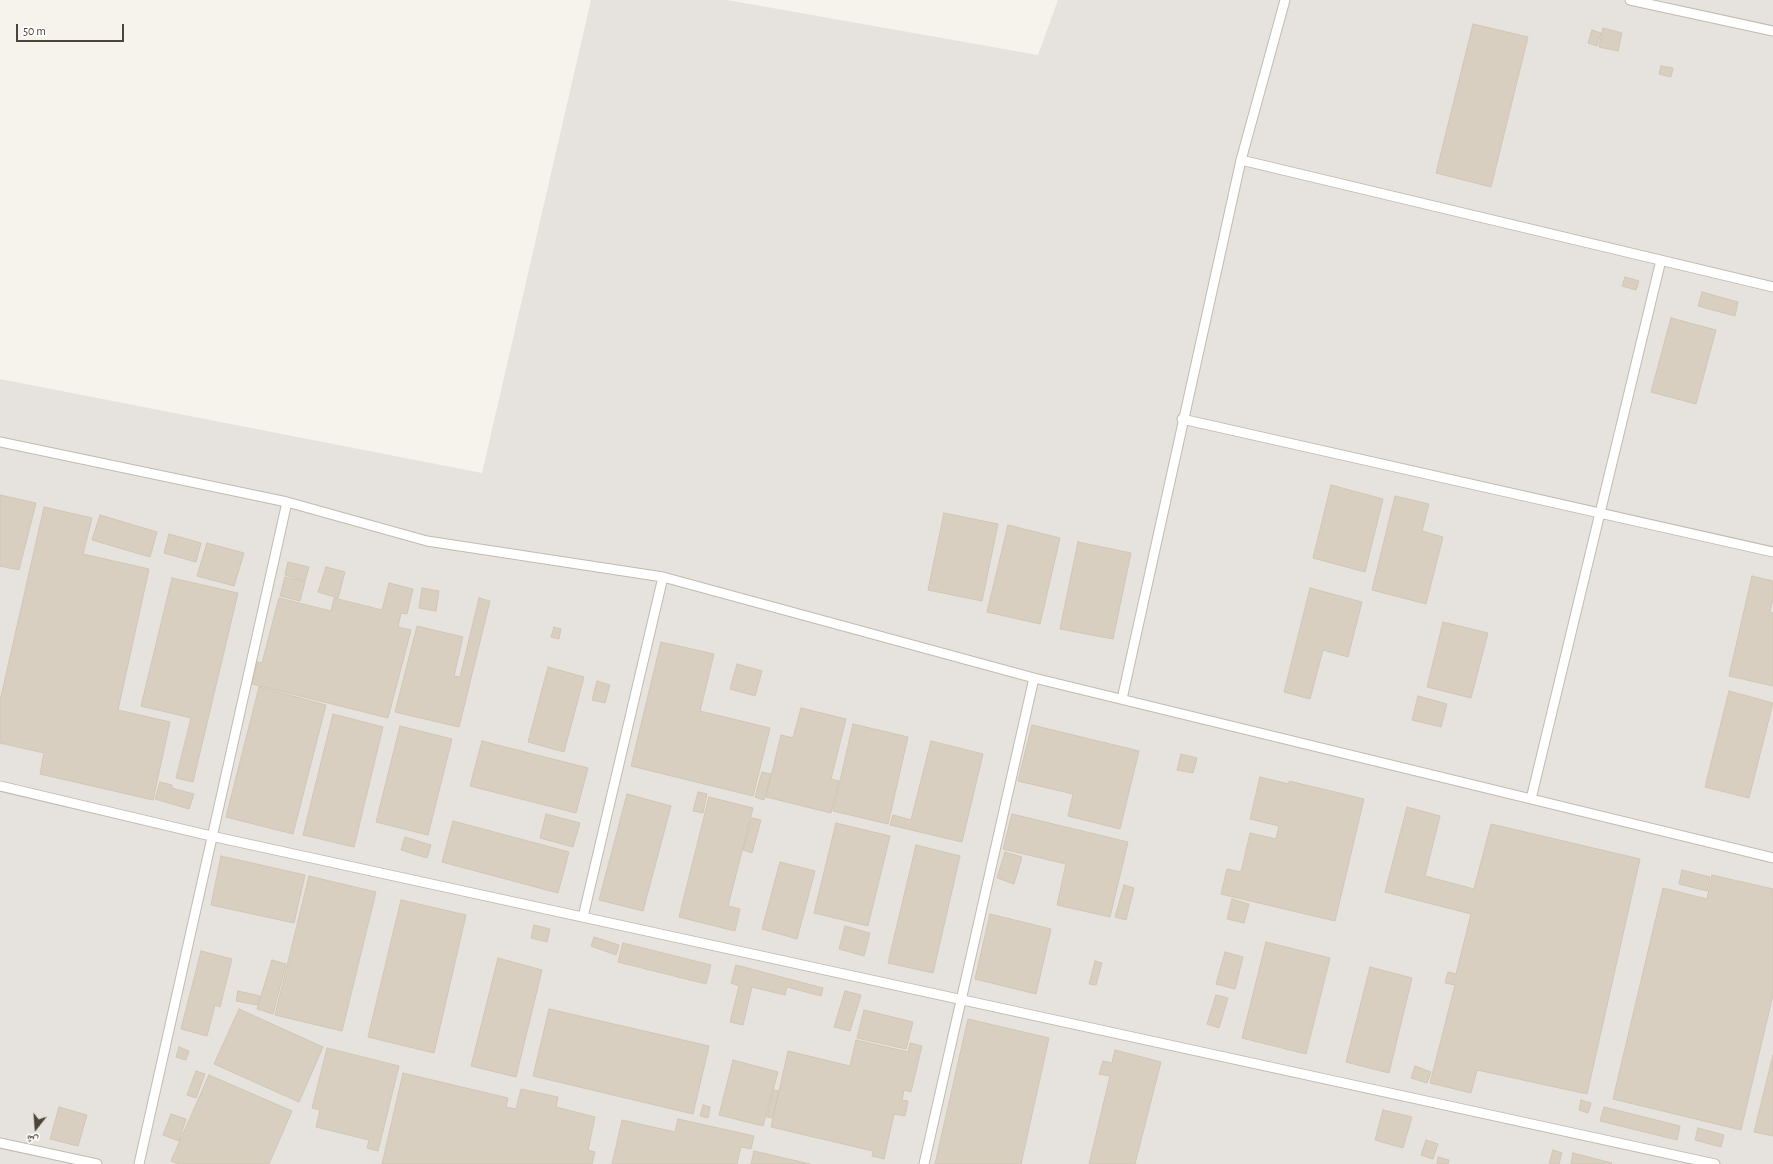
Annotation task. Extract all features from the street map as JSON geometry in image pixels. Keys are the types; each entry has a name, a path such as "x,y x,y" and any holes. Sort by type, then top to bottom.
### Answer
{"lane":[{"path":"1122,700 1182,420 1241,160 1285,0"},
{"path":"1630,0 1773,31"},
{"path":"1241,160 1773,287"},
{"path":"1531,799 1661,260"},
{"path":"1182,420 1773,552"},
{"path":"0,442 287,502 427,541 663,577 1034,678 1773,858"},
{"path":"139,1164 211,836 287,502"},
{"path":"583,917 663,577"},
{"path":"924,1164 1034,678"},
{"path":"0,786 211,836 1714,1164"},
{"path":"0,1143 97,1164"}],"shaded area":[{"path":"591,0 727,0 1038,55 1058,0 1773,0 1773,1164 0,1164 0,379 482,473"}],"building":[{"path":"1473,24 1528,37 1491,187 1436,173"},
{"path":"1603,28 1622,33 1618,51 1599,47"},
{"path":"1592,30 1601,33 1597,46 1588,43"},
{"path":"1661,66 1673,68 1671,77 1659,74"},
{"path":"1625,277 1639,281 1636,290 1622,286"},
{"path":"1702,292 1738,302 1735,316 1698,306"},
{"path":"1671,318 1716,330 1696,404 1651,392"},
{"path":"1331,485 1383,499 1365,572 1313,558"},
{"path":"0,495 36,503 19,570 0,566"},
{"path":"1395,496 1429,504 1422,531 1443,537 1426,604 1372,590"},
{"path":"44,507 92,518 83,554 149,569 118,710 170,722 153,800 40,774 44,753 0,743 0,701"},
{"path":"944,513 998,524 982,601 928,590"},
{"path":"100,515 157,532 150,557 92,540"},
{"path":"1008,525 1060,538 1040,624 987,612"},
{"path":"169,534 201,543 196,562 164,553"},
{"path":"1078,542 1131,553 1113,639 1060,629"},
{"path":"207,543 244,553 234,586 197,576"},
{"path":"288,562 309,567 305,581 285,575"},
{"path":"326,567 345,572 338,598 318,592"},
{"path":"1752,576 1773,581 1773,599 1770,612 1773,613 1773,686 1729,676"},
{"path":"285,577 305,582 300,601 280,596"},
{"path":"172,578 238,593 193,782 176,778 191,718 141,706"},
{"path":"389,583 413,589 407,614 401,613 398,627 411,630 388,718 252,684 257,662 262,663 279,598 331,611 334,598 382,610"},
{"path":"422,588 439,591 436,611 419,608"},
{"path":"1310,588 1362,602 1348,657 1323,650 1310,699 1284,692"},
{"path":"479,598 490,601 459,727 395,712 417,626 463,637 454,676 460,677"},
{"path":"1443,622 1488,633 1471,698 1427,687"},
{"path":"554,627 561,629 559,639 551,637"},
{"path":"661,642 714,654 700,711 770,728 753,796 631,766"},
{"path":"737,664 762,671 755,696 730,689"},
{"path":"548,667 584,677 564,752 528,742"},
{"path":"597,681 610,685 605,703 592,700"},
{"path":"259,687 326,705 293,834 226,817"},
{"path":"1729,691 1773,703 1749,798 1705,787"},
{"path":"1418,696 1447,704 1441,727 1412,720"},
{"path":"801,708 846,719 831,779 839,781 831,813 766,797 781,735 793,738"},
{"path":"333,714 383,727 354,847 303,835"},
{"path":"853,724 908,737 888,824 833,811"},
{"path":"1032,725 1139,751 1120,829 1068,816 1073,794 1018,781"},
{"path":"400,726 452,739 428,835 376,822"},
{"path":"482,741 588,768 576,813 470,786"},
{"path":"931,741 983,754 962,842 890,825 893,815 911,820"},
{"path":"1181,754 1197,758 1193,773 1177,770"},
{"path":"762,772 771,774 764,800 755,797"},
{"path":"1260,777 1289,784 1289,781 1364,799 1335,921 1221,894 1227,869 1241,872 1250,833 1276,839 1279,826 1250,819"},
{"path":"160,782 172,785 172,788 194,794 189,809 155,799"},
{"path":"698,792 707,794 703,813 693,811"},
{"path":"627,794 671,806 643,911 599,900"},
{"path":"709,797 753,808 728,906 740,909 735,931 679,917"},
{"path":"1407,807 1440,816 1425,876 1474,889 1491,824 1640,859 1587,1094 1477,1070 1471,1093 1430,1083 1455,985 1445,983 1448,972 1456,974 1471,914 1385,892"},
{"path":"546,814 580,823 573,847 540,838"},
{"path":"1012,814 1128,842 1110,917 1057,905 1066,864 1003,849"},
{"path":"752,818 761,820 752,853 743,850"},
{"path":"453,821 569,852 558,893 442,862"},
{"path":"836,823 890,836 868,926 814,913"},
{"path":"405,837 431,845 427,858 401,850"},
{"path":"916,845 960,856 933,973 888,963"},
{"path":"1005,852 1022,857 1014,884 997,878"},
{"path":"221,856 305,875 294,923 211,905"},
{"path":"780,862 815,871 797,939 762,929"},
{"path":"1682,870 1710,877 1707,891 1679,884"},
{"path":"1712,875 1773,889 1773,995 1741,1130 1613,1099 1663,888 1707,899"},
{"path":"309,876 376,892 342,1031 275,1015"},
{"path":"1124,885 1134,888 1126,920 1115,917"},
{"path":"1232,899 1249,904 1244,923 1227,919"},
{"path":"401,900 466,915 434,1053 368,1037"},
{"path":"990,914 1051,929 1036,994 975,979"},
{"path":"534,925 550,929 547,942 531,938"},
{"path":"845,926 870,933 864,956 839,949"},
{"path":"594,937 619,945 616,955 591,946"},
{"path":"1266,942 1330,958 1306,1054 1242,1038"},
{"path":"623,943 711,965 706,984 618,962"},
{"path":"201,951 232,959 220,1007 215,1005 207,1036 181,1029"},
{"path":"1225,952 1243,957 1235,989 1216,984"},
{"path":"498,958 542,970 516,1077 471,1066"},
{"path":"272,960 286,964 273,1014 257,1009"},
{"path":"1095,961 1102,963 1096,985 1089,984"},
{"path":"736,965 823,988 821,996 787,987 785,995 752,987 743,1025 730,1022 739,986 731,983"},
{"path":"1370,967 1412,978 1389,1073 1346,1062"},
{"path":"238,991 260,996 257,1005 236,1001"},
{"path":"845,991 861,995 850,1031 834,1027"},
{"path":"1216,995 1228,998 1219,1028 1207,1024"},
{"path":"239,1009 323,1047 299,1102 214,1064"},
{"path":"549,1009 709,1046 693,1114 533,1076"},
{"path":"864,1010 913,1022 906,1049 857,1038"},
{"path":"968,1019 1049,1038 1021,1164 935,1164"},
{"path":"856,1040 908,1052 910,1043 922,1046 911,1092 904,1090 902,1100 908,1101 905,1116 894,1114 884,1159 872,1156 873,1151 771,1127 788,1051 850,1066"},
{"path":"179,1047 189,1051 186,1060 176,1057"},
{"path":"327,1048 399,1066 378,1151 367,1148 369,1140 316,1127 320,1110 312,1108"},
{"path":"1115,1050 1161,1062 1135,1164 1089,1164 1110,1076 1099,1074 1103,1061 1112,1063"},
{"path":"1773,1055 1773,1136 1754,1132"},
{"path":"733,1060 778,1072 763,1126 719,1115"},
{"path":"1415,1066 1431,1072 1427,1083 1411,1078"},
{"path":"196,1071 205,1074 196,1098 187,1095"},
{"path":"403,1073 508,1098 506,1107 516,1109 521,1089 558,1097 556,1107 595,1117 588,1150 595,1152 592,1164 382,1164"},
{"path":"209,1075 292,1111 269,1164 179,1164 171,1161"},
{"path":"774,1090 779,1091 772,1118 767,1117"},
{"path":"1581,1100 1591,1103 1588,1113 1579,1110"},
{"path":"703,1105 710,1107 708,1118 700,1116"},
{"path":"59,1107 87,1115 78,1146 50,1139"},
{"path":"1604,1107 1680,1126 1677,1140 1600,1121"},
{"path":"1383,1110 1412,1117 1403,1148 1375,1140"},
{"path":"171,1114 186,1119 179,1141 163,1135"},
{"path":"678,1119 754,1136 751,1149 741,1147 737,1164 612,1164 622,1120 675,1132"},
{"path":"1698,1128 1724,1135 1721,1147 1695,1140"},
{"path":"1426,1140 1438,1144 1433,1159 1421,1155"},
{"path":"1553,1150 1562,1153 1559,1164 1549,1164"},
{"path":"754,1151 810,1164 751,1164"},
{"path":"1573,1153 1612,1163 1571,1164"},
{"path":"1438,1157 1449,1160 1448,1164 1437,1164"}]}
